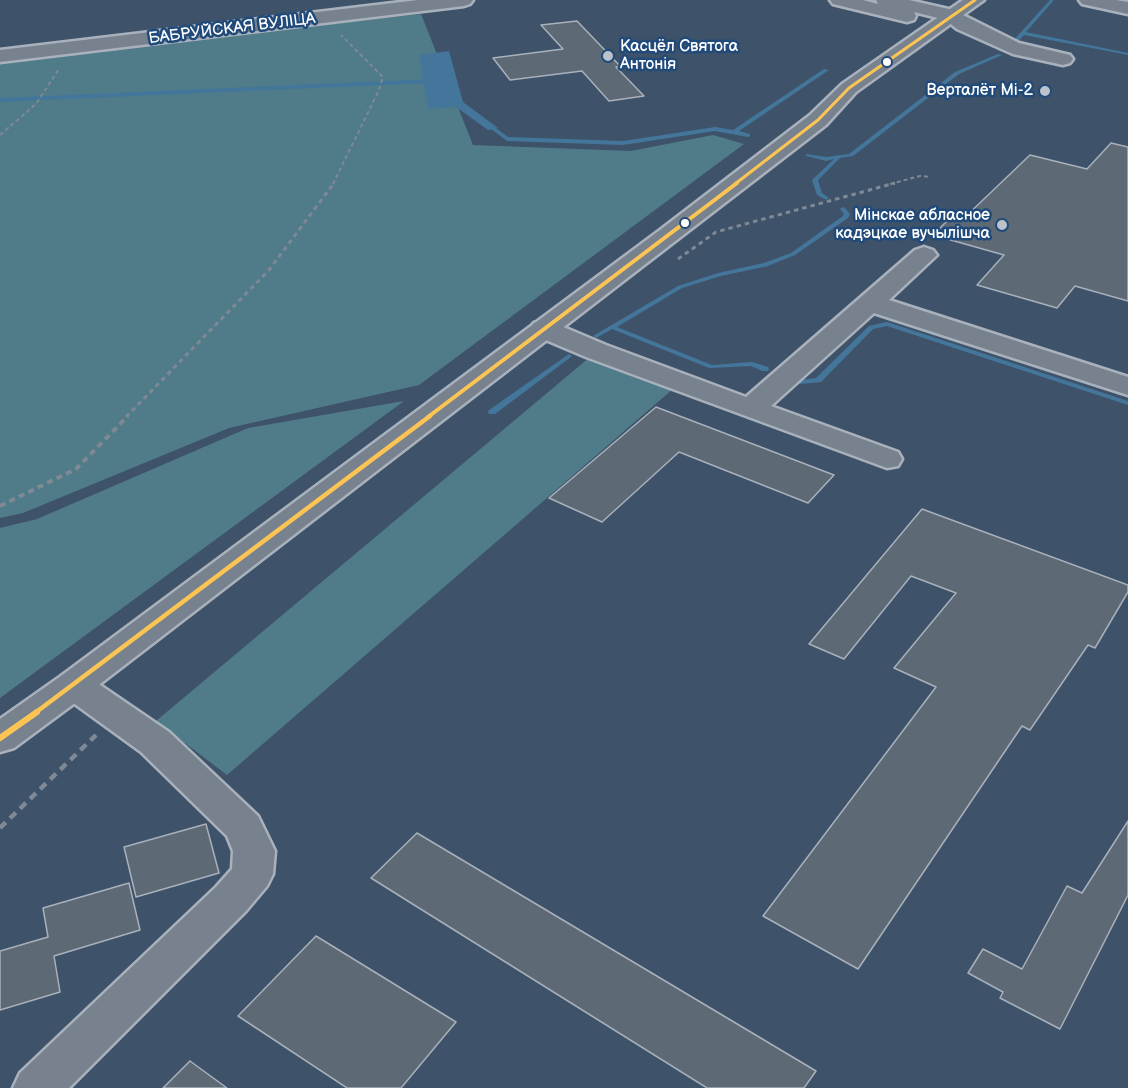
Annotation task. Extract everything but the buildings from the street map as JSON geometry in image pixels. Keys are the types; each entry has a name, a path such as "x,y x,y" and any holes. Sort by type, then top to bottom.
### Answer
{"main road":[{"path":"316,0 324,18"},
{"name":"БАБРУЙСКАЯ ВУЛІЦА","path":"0,56 464,0"},
{"path":"839,0 952,22"},
{"path":"885,0 952,22 1013,48 1063,59"},
{"path":"1093,0 1128,8"},
{"path":"0,737 74,685 818,120 872,93 952,22 982,4"},
{"path":"751,408 924,255"},
{"path":"871,303 1128,386"},
{"path":"544,329 887,459"},
{"path":"36,1088 231,899 252,874 254,851 244,827 155,742 74,685"}],"path":[{"path":"0,507 76,469 269,270 331,189 379,90 383,77 324,18"},
{"path":"0,135 36,104 41,96"},
{"path":"673,260 683,257 716,232 920,176 931,177"},
{"path":"0,828 117,715"}],"green space":[{"path":"421,14 473,145 631,151 713,135 744,144 419,385 229,428 23,513 0,518 0,61"},
{"path":"590,357 674,388 227,775 156,721"},
{"path":"404,401 0,698 0,528 37,519 248,428"}],"water":[{"path":"449,51 463,102 498,128 488,130 456,107 428,109 419,55"}],"waterway":[{"path":"1013,44 1052,0"},
{"path":"1023,33 1128,54"},
{"path":"808,155 826,159 851,155 957,73 1000,55"},
{"path":"734,132 826,70"},
{"path":"0,100 430,81 432,83"},
{"path":"486,123 507,139 623,143 715,129 734,132"},
{"path":"734,132 748,135"},
{"path":"826,198 819,194 815,180 838,159"},
{"path":"596,336 680,287 720,274 766,265 793,254 846,217 847,214 843,209"},
{"path":"803,382 818,380 871,327 887,324 1128,403"},
{"path":"612,327 711,367 752,364 765,369"},
{"path":"492,412 569,356"}],"transit line":[{"path":"0,738 74,685 669,235 818,120 849,88 975,0"}],"place":[{"name":"Касцёл Святога Антонія","path":"608,56"},
{"name":"Верталёт Мі-2","path":"1045,91"},
{"name":"Мінскае абласное кадэцкае вучылішча","path":"1002,225"}]}
